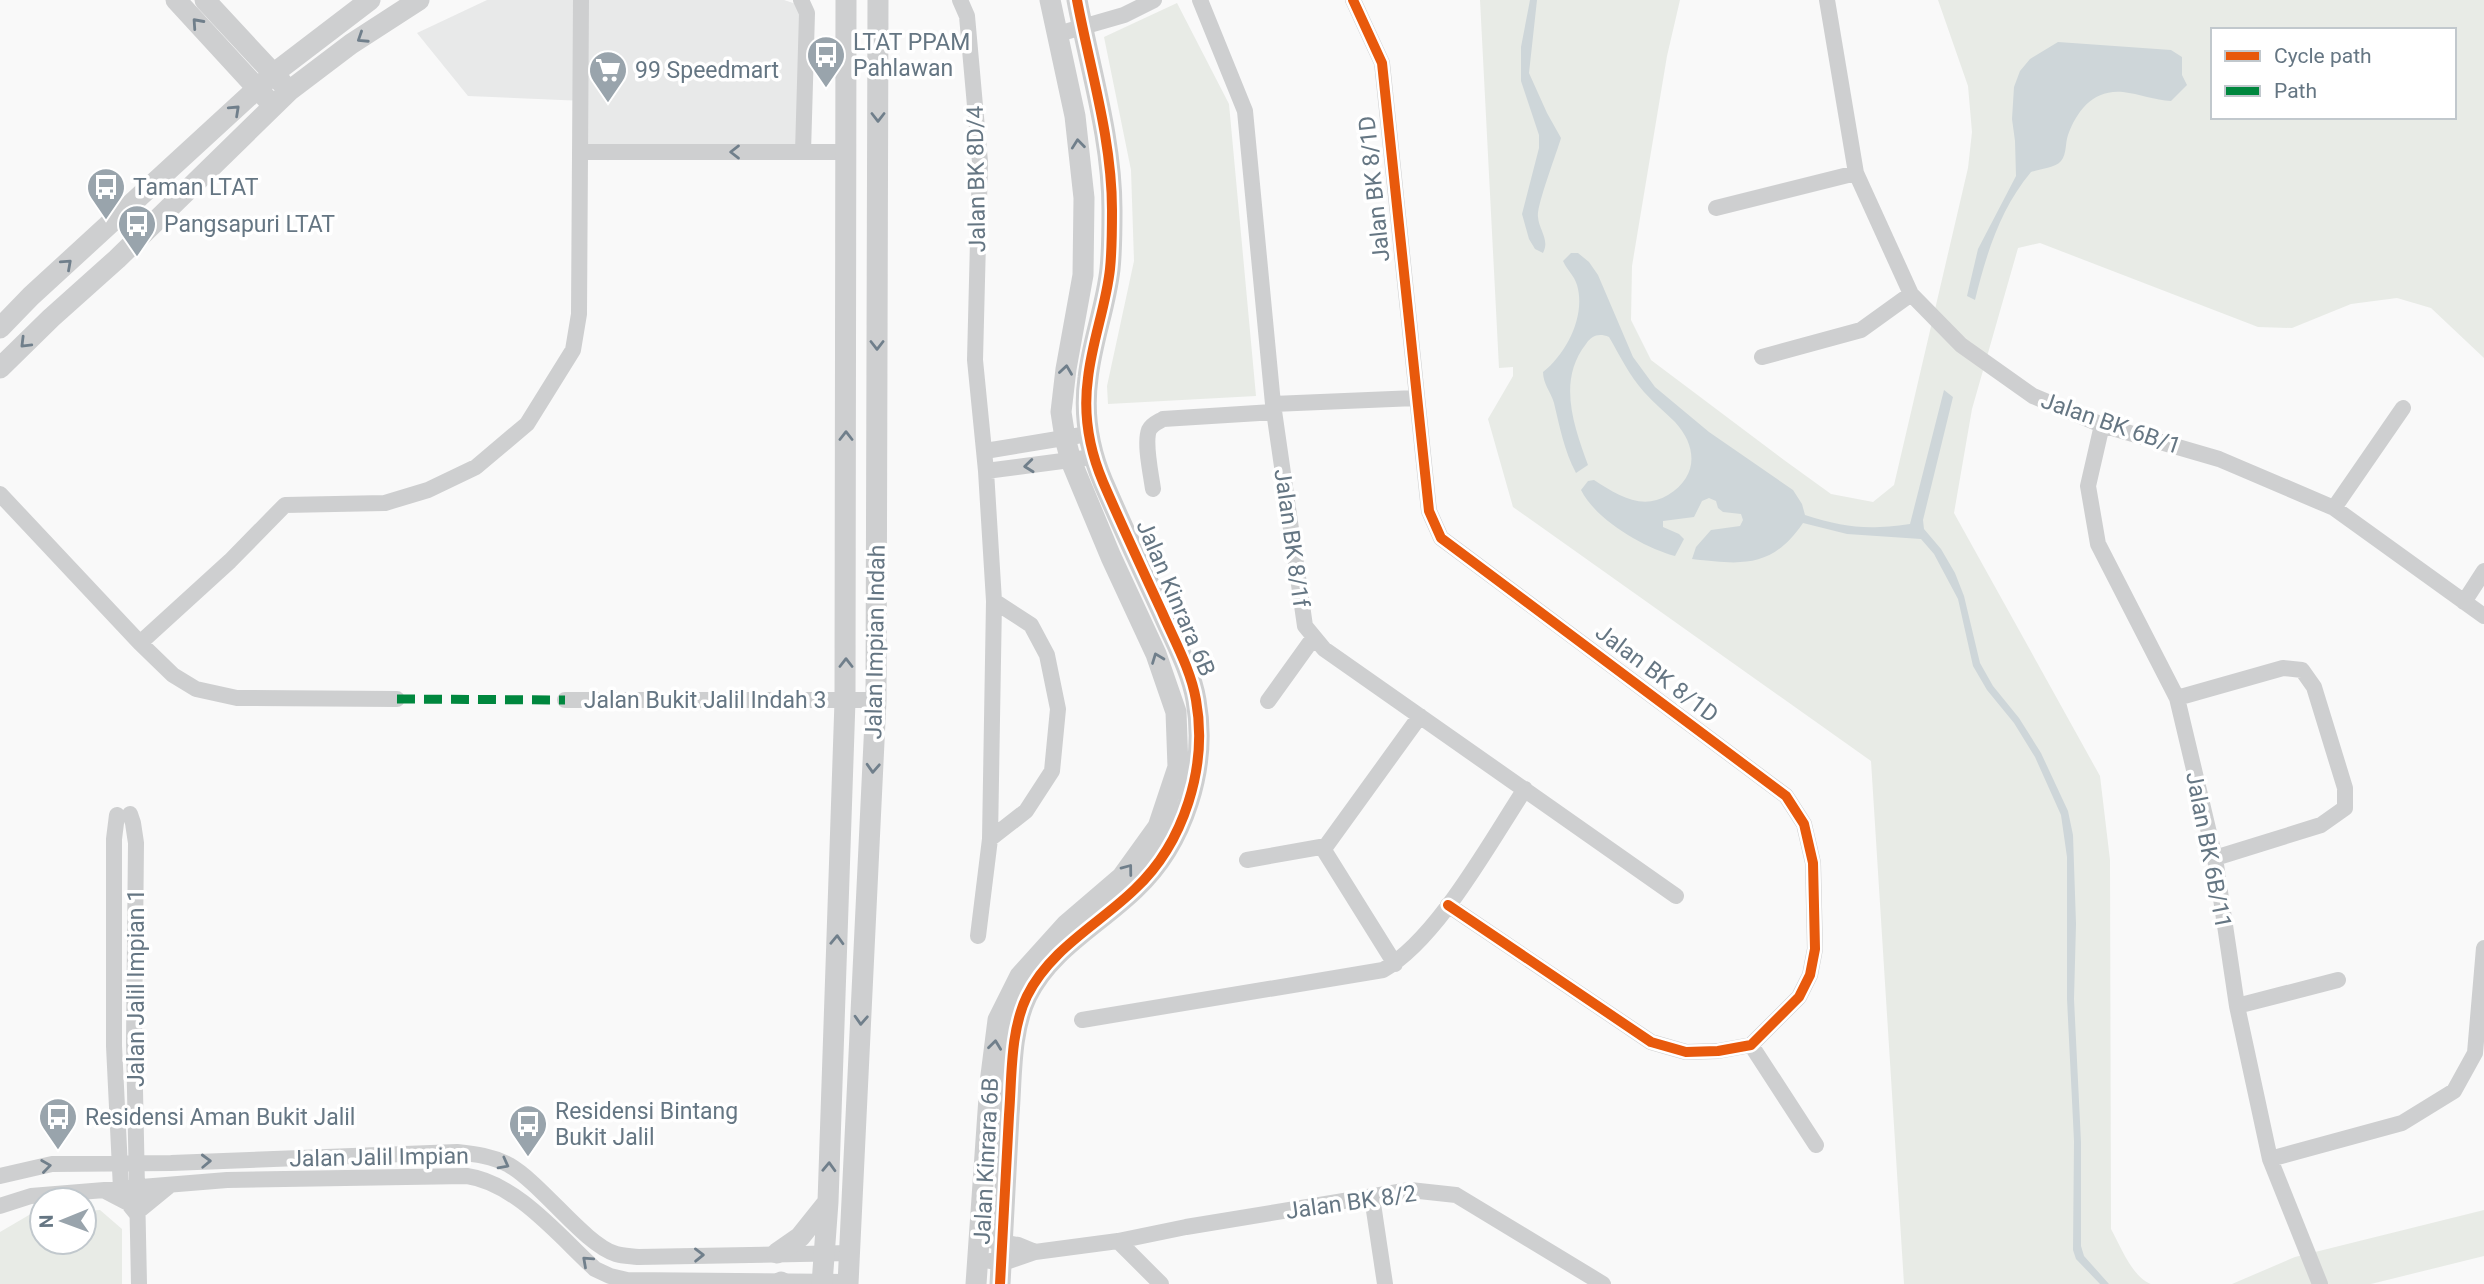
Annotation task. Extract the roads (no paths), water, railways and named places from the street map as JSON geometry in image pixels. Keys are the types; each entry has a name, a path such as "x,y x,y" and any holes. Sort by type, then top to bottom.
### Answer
{"street":[{"path":"176,0 266,81 289,91"},
{"path":"205,0 266,81 273,106"},
{"path":"0,328 31,296 266,81 370,0"},
{"path":"0,368 117,259 289,91 351,44 419,0"},
{"path":"140,643 230,561 285,505 385,503 428,490 476,467 527,424 573,350 579,314 581,0"},
{"path":"801,0 807,13 803,152"},
{"name":"Jalan Impian Indah","path":"848,1283 876,700 878,0"},
{"name":"Jalan BK 8D/4","path":"960,0 967,16 980,162 975,360 985,451 994,601 990,839 978,936"},
{"name":"Jalan Kinrara 6B","path":"976,1284 990,1083 998,1020 1020,976 1066,925 1122,877 1158,827 1178,768 1176,712 1156,654 1111,558 1071,461 1065,438 1061,412 1083,275 1084,198 1075,116 1050,0"},
{"name":"Jalan Kinrara 6B","path":"1000,1284 1015,1040 1026,996 1042,972 1074,939 1136,889 1164,855 1181,825 1198,764 1196,700 1184,661 1093,457 1088,434 1087,379 1101,323 1110,267 1112,207 1107,148 1077,0"},
{"path":"1058,34 1124,15 1152,0"},
{"name":"Jalan BK 8/1f","path":"1199,0 1245,111 1273,408 1305,626 1324,649 1676,896"},
{"name":"Jalan BK 8/1D","path":"1353,0 1382,63 1429,511 1441,538 1786,796 1804,824 1813,863 1815,949 1810,975 1799,997 1751,1045"},
{"name":"Jalan BK 6B/1","path":"1827,0 1856,173 1910,294 1961,345 2033,396 2102,425 2219,459 2334,508 2484,616"},
{"name":"Jalan Impian Indah","path":"822,1283 828,1202 845,701 845,2"},
{"path":"581,152 846,152"},
{"path":"1716,208 1856,173"},
{"path":"1762,357 1861,330 1910,294"},
{"path":"31,296 51,318"},
{"path":"1153,489 1147,443 1149,431 1163,419 1416,398"},
{"path":"2334,508 2403,408"},
{"name":"Jalan BK 6B/11","path":"2102,425 2088,486 2098,544 2177,698 2215,858 2237,1006 2270,1158 2320,1284"},
{"path":"985,451 1088,434"},
{"path":"986,471 1093,457"},
{"path":"0,494 140,643 173,675 196,689 237,698 397,699"},
{"path":"2464,602 2484,571"},
{"path":"990,839 1026,811 1052,771 1058,709 1047,655 1031,625 994,601"},
{"path":"1268,701 1314,637"},
{"path":"2177,698 2283,668 2302,670 2314,687 2346,788 2345,808 2321,825 2215,858"},
{"name":"Jalan Bukit Jalil Indah 3","path":"565,700 876,700"},
{"path":"1247,860 1326,846 1420,716"},
{"path":"1082,1020 1370,974 1395,964 1412,950 1448,905 1525,789"},
{"name":"Jalan Jalil Impian 1","path":"123,815 133,823 136,849 134,1042 137,1163 121,1189 114,1046 114,850 123,815"},
{"path":"1322,847 1395,964"},
{"path":"114,850 136,849"},
{"path":"1448,905 1651,1042 1686,1052 1718,1051 1751,1045 1816,1145"},
{"path":"2270,1158 2402,1123 2454,1091 2474,1053 2484,948"},
{"path":"2237,1006 2338,980"},
{"path":"137,1132 171,1163"},
{"path":"93,1163 113,1146 118,1135"},
{"name":"Jalan Jalil Impian","path":"0,1176 52,1164 171,1163 457,1152 485,1155 509,1166 544,1193 593,1240 615,1254 850,1253"},
{"name":"Jalan Jalil Impian","path":"0,1206 30,1196 227,1180 467,1176 485,1179 517,1198 595,1269 610,1276 626,1280 848,1283"},
{"path":"136,1213 172,1185"},
{"path":"121,1189 136,1213 139,1284"},
{"path":"121,1189 136,1213"},
{"name":"Jalan BK 8/2","path":"1001,1252 1018,1245 1035,1252 1118,1241 1410,1190 1456,1195 1603,1284"},
{"path":"1372,1197 1385,1284"},
{"path":"777,1253 800,1237 828,1202"},
{"path":"978,1238 1001,1252"},
{"path":"1118,1241 1161,1284"},
{"path":"977,1261 1001,1252"}],"place":[{"name":"LTAT PPAM Pahlawan","path":"826,89"},
{"name":"99 Speedmart","path":"608,104"},
{"name":"Taman LTAT","path":"106,221"},
{"name":"Pangsapuri LTAT","path":"137,258"},
{"name":"Residensi Aman Bukit Jalil","path":"58,1151"},
{"name":"Residensi Bintang Bukit Jalil","path":"528,1158"}]}
